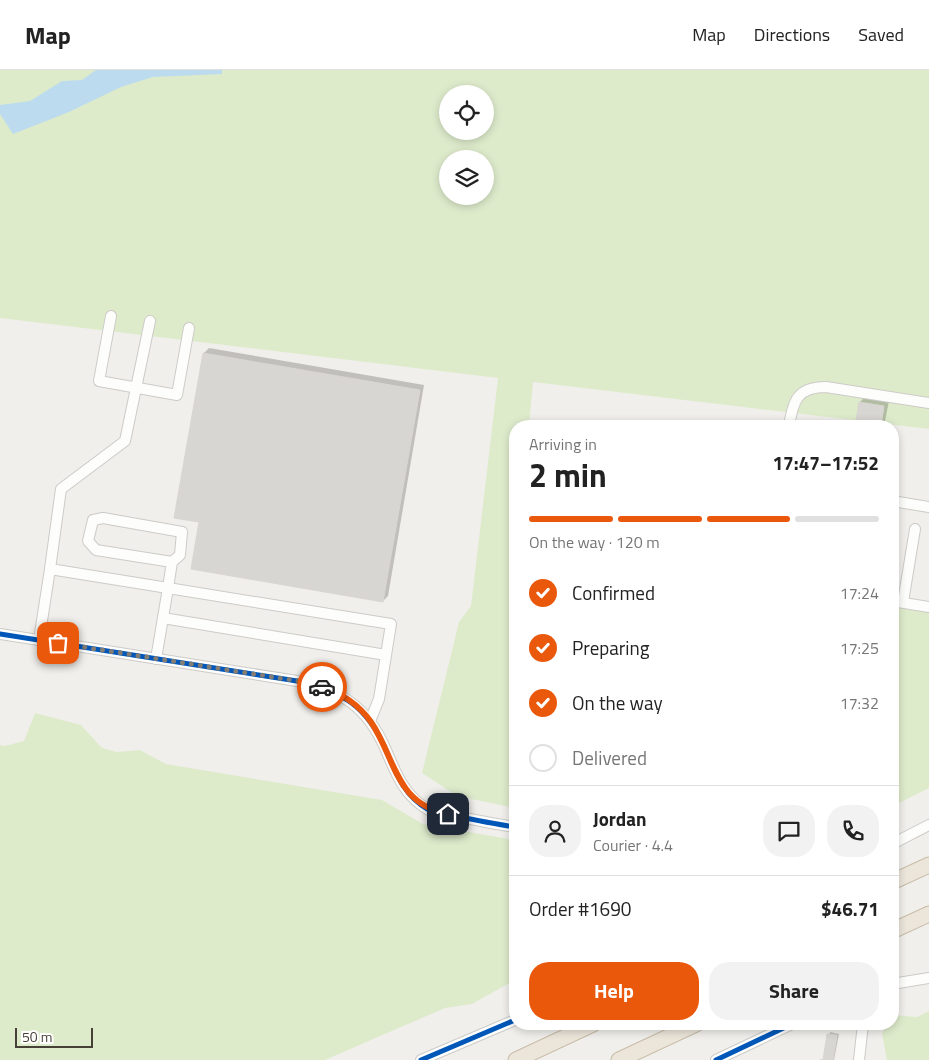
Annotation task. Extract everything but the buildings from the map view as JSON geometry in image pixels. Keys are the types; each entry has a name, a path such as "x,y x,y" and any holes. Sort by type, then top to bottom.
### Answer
{"highway":[{"path":"899,879 927,865"},
{"path":"899,928 929,914"},
{"path":"908,924 929,918"},
{"path":"516,1060 579,1030"},
{"path":"619,1060 683,1030"}],"street":[{"path":"111,316 99,381 177,395 189,328"},
{"path":"38,640 61,489 125,440 150,321"},
{"path":"790,420 792,406 797,397 813,388 826,387 929,404"},
{"path":"899,502 929,507"},
{"path":"156,659 172,562 180,555 182,532 103,518 93,520 88,541 96,550 172,562"},
{"path":"903,602 915,529"},
{"path":"50,569 391,624 379,699 370,721"},
{"path":"899,601 929,607"},
{"path":"163,618 386,655"},
{"path":"0,634 318,686 344,697 370,721 399,780 409,794 425,807 431,811 509,826"},
{"path":"899,840 929,825"},
{"path":"899,983 929,978"},
{"path":"422,1060 509,1023"},
{"path":"723,1059 780,1030"},
{"path":"859,1060 862,1030"}],"green space":[{"path":"0,70 929,70 929,429 899,425 899,420 853,420 533,382 530,420 509,420 509,807 457,796 422,773 459,622 471,606 498,378 0,318"},
{"path":"899,606 929,612 929,788 899,803"},
{"path":"35,713 81,725 102,748 117,752 140,750 166,764 382,800 423,824 509,839 509,983 472,1004 445,1008 325,1060 0,1060 0,745 5,746 24,741"},
{"path":"929,1011 929,1060 887,1060 882,1033 884,1030 899,1030 899,1016 917,1017"}],"water":[{"path":"96,70 222,70 222,74 153,77 121,87 69,112 13,134 0,114 0,105 30,101 62,81 82,80"}],"cycle path":[{"path":"0,634 297,681 327,690 351,703 370,722 379,735 402,784 407,792 421,805 438,813 509,826"},
{"path":"421,1060 509,1023"},
{"path":"716,1060 779,1030"}],"way so far":[{"path":"58,643 298,681 322,687"}],"route":[{"path":"322,687 334,691 354,704 370,721 386,750 391,766 409,794 431,811 448,814"}]}
